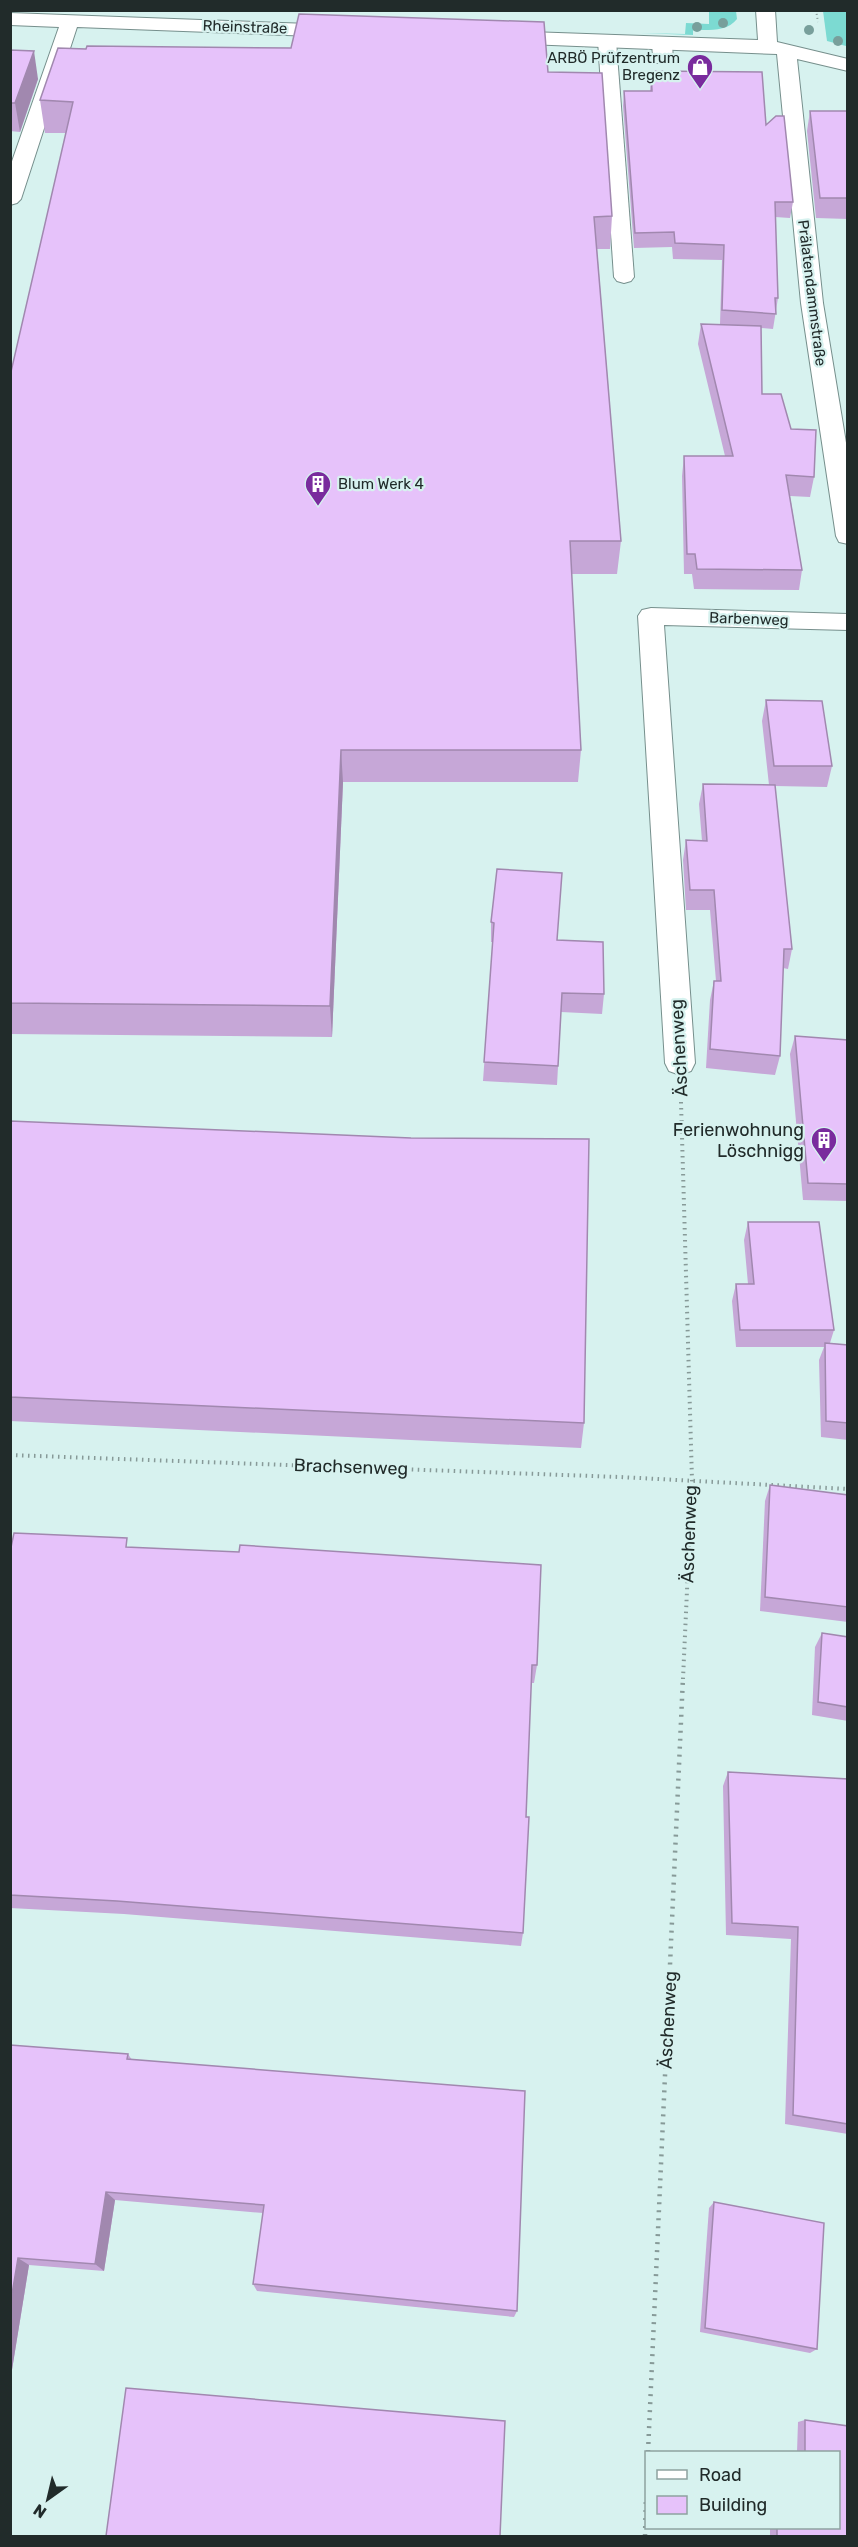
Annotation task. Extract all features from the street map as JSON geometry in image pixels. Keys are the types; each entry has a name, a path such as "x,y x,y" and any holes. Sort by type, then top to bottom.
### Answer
{"street":[{"name":"Prälatendammstraße","path":"765,10 777,48 812,303 848,536"},
{"name":"Rheinstraße","path":"10,19 357,32"},
{"path":"10,199 70,21"},
{"path":"488,37 607,41 663,51 777,48 848,65"},
{"name":"Barbenweg","path":"651,616 848,622"},
{"name":"Äschenweg","path":"651,616 680,1063"}],"lane":[{"path":"607,41 624,277"}],"path":[{"name":"Äschenweg","path":"648,2451 692,1480 680,1063"},
{"name":"Brachsenweg","path":"10,1455 692,1480 848,1489"}],"shaded area":[{"path":"709,11 736,11 737,19 723,28 693,30 693,35 640,33 685,34 686,23 709,24"},
{"path":"823,11 847,11 846,46 827,41"}],"building":[{"name":"Blum Werk 4","path":"299,14 544,22 548,72 602,73 612,216 594,217 621,541 570,541 581,750 341,750 330,1006 10,1003 10,376 73,102 40,100 58,48 86,49 87,46 291,48"},
{"path":"10,50 34,51 15,103 10,103"},
{"path":"651,71 762,72 766,125 776,116 784,116 793,202 775,202 778,298 775,298 776,314 722,310 724,245 675,243 674,232 635,233 624,91 652,91"},
{"path":"810,111 848,111 848,198 820,198"},
{"path":"701,324 761,326 762,394 781,394 791,429 816,430 814,477 786,475 802,570 697,569 695,554 687,554 684,456 733,456"},
{"path":"766,700 822,701 832,766 774,766"},
{"path":"703,784 775,785 792,949 784,949 780,1056 710,1049 714,981 721,981 714,890 690,890 686,840 707,841"},
{"path":"497,869 562,873 557,940 603,942 604,994 562,993 558,1066 484,1062 494,923 491,922"},
{"path":"795,1036 848,1040 848,1184 808,1183"},
{"path":"10,1121 411,1138 589,1139 584,1423 10,1397"},
{"path":"748,1222 819,1222 834,1330 740,1330 736,1284 754,1284"},
{"path":"825,1343 848,1345 848,1423 826,1421"},
{"path":"770,1485 848,1495 848,1607 765,1597"},
{"path":"14,1533 127,1538 126,1547 239,1552 240,1545 541,1565 537,1665 532,1665 526,1817 529,1817 523,1933 117,1901 10,1895 10,1552"},
{"path":"822,1633 848,1637 848,1707 818,1702"},
{"path":"728,1772 848,1779 848,2124 793,2115 798,1927 732,1923"},
{"path":"10,2045 128,2054 127,2059 525,2091 517,2311 253,2284 264,2205 106,2192 95,2264 18,2258 10,2306"},
{"path":"714,2202 824,2223 817,2349 705,2328"},
{"path":"126,2388 505,2421 500,2536 106,2536"},
{"path":"805,2420 848,2426 848,2536 777,2536 777,2529 840,2529 840,2451 805,2451"}],"place":[{"name":"ARBÖ Prüfzentrum Bregenz","path":"700,90"},
{"name":"Blum Werk 4","path":"318,507"},
{"name":"Ferienwohnung Löschnigg","path":"824,1163"}]}
